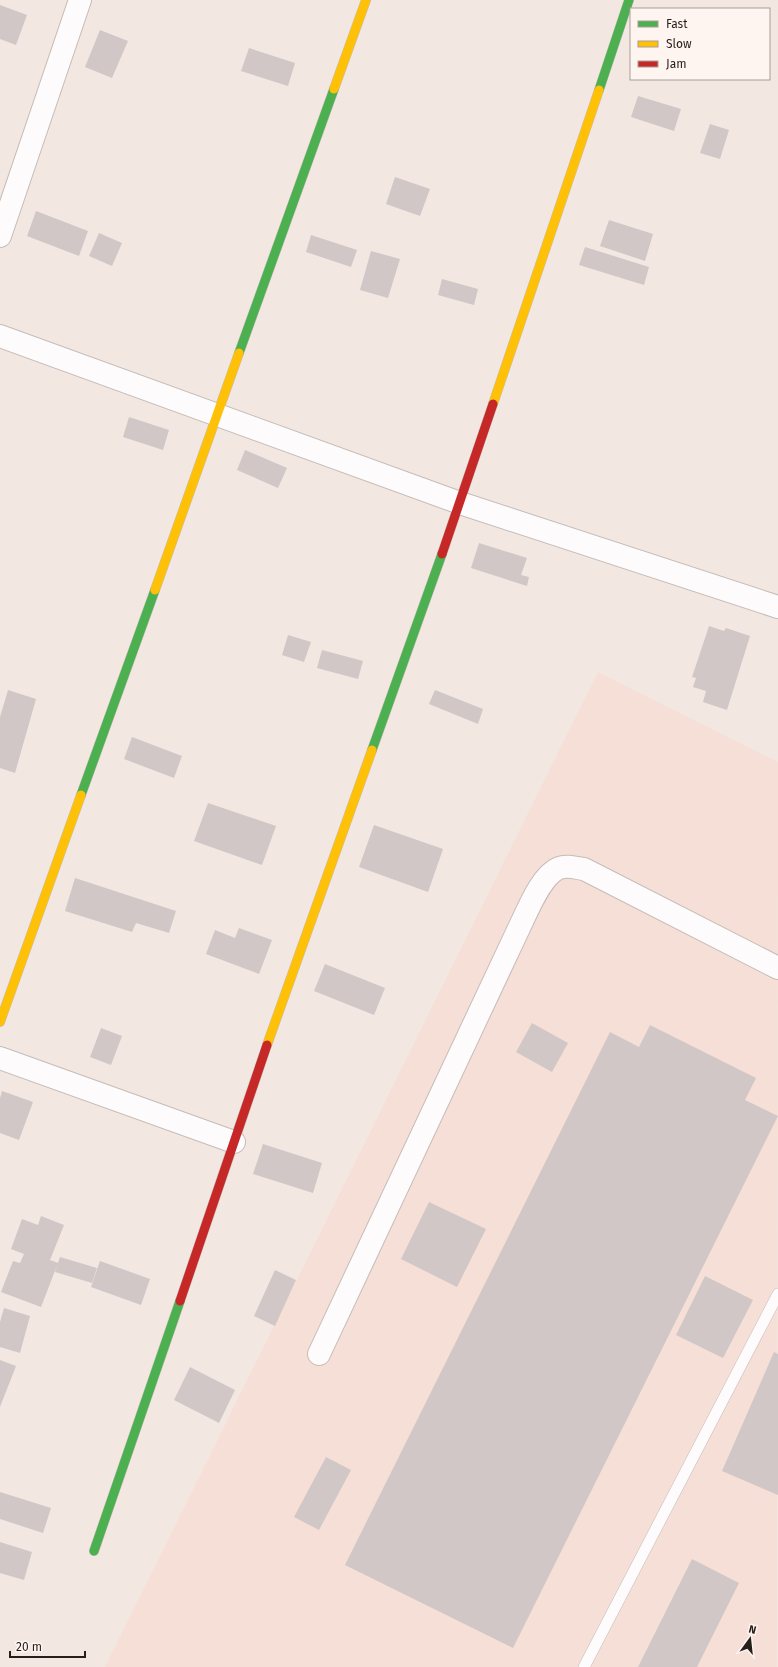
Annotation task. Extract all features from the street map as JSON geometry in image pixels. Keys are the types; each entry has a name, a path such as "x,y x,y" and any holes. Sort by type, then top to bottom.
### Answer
{"street":[{"path":"0,236 80,0"},
{"path":"0,1022 366,0"},
{"path":"94,1551 234,1142 460,503 629,0"},
{"path":"0,336 460,503 778,607"},
{"path":"319,1354 519,928 541,885 550,874 558,868 569,867 584,869 778,968"},
{"path":"0,1058 234,1142"}],"lane":[{"path":"584,1667 778,1294"}],"shaded area":[{"path":"598,672 778,762 777,1667 105,1667"}],"building":[{"path":"0,5 27,15 16,45 0,39"},
{"path":"100,30 128,41 112,78 85,67"},
{"path":"249,48 295,63 288,86 241,71"},
{"path":"638,96 681,109 674,131 631,117"},
{"path":"710,124 729,130 720,159 700,153"},
{"path":"395,177 430,189 420,216 386,204"},
{"path":"36,211 88,231 79,256 27,236"},
{"path":"609,220 653,234 645,261 600,246"},
{"path":"99,233 122,243 112,266 89,256"},
{"path":"311,235 357,250 351,267 306,252"},
{"path":"585,247 649,267 644,285 579,265"},
{"path":"371,251 400,259 388,298 360,290"},
{"path":"442,279 478,289 474,305 438,295"},
{"path":"129,417 169,430 163,450 123,437"},
{"path":"245,450 287,468 278,488 237,470"},
{"path":"479,543 527,558 521,575 529,577 527,586 471,568"},
{"path":"709,626 724,631 726,628 750,636 727,710 703,702 706,691 693,687 696,678 692,677"},
{"path":"288,635 311,642 304,662 282,655"},
{"path":"322,650 363,661 358,679 317,668"},
{"path":"8,690 36,699 15,773 0,768 0,717"},
{"path":"435,690 483,709 478,724 429,704"},
{"path":"132,737 182,756 174,778 124,759"},
{"path":"208,803 276,826 262,865 194,841"},
{"path":"374,825 443,849 428,892 359,867"},
{"path":"75,878 176,911 169,933 136,923 132,932 65,911"},
{"path":"239,928 272,940 259,974 206,954 215,930 235,938"},
{"path":"325,964 385,988 374,1015 314,991"},
{"path":"532,1023 568,1043 552,1072 516,1052"},
{"path":"650,1025 756,1078 745,1100 778,1116 513,1648 345,1565 610,1032 639,1047"},
{"path":"101,1028 122,1036 111,1065 90,1057"},
{"path":"2,1091 33,1102 19,1140 0,1133 0,1098"},
{"path":"263,1144 322,1163 313,1193 253,1174"},
{"path":"429,1202 486,1229 457,1287 401,1259"},
{"path":"41,1216 64,1225 50,1260 58,1263 41,1307 1,1292 13,1261 20,1263 24,1254 11,1249 22,1219 38,1225"},
{"path":"60,1257 97,1268 92,1283 55,1272"},
{"path":"100,1261 150,1279 141,1305 91,1287"},
{"path":"275,1270 296,1280 275,1326 254,1316"},
{"path":"705,1276 753,1300 723,1358 676,1335"},
{"path":"4,1308 30,1316 20,1353 0,1347 0,1322"},
{"path":"774,1352 778,1354 778,1495 722,1471"},
{"path":"0,1360 16,1366 0,1407"},
{"path":"190,1367 235,1390 219,1423 174,1400"},
{"path":"326,1457 351,1470 319,1530 294,1517"},
{"path":"0,1492 51,1508 43,1533 0,1519"},
{"path":"0,1542 32,1552 24,1580 0,1573"},
{"path":"692,1559 739,1583 697,1667 638,1667"}],"traffic: fast":[{"path":"599,90 629,0"},
{"path":"239,353 334,89"},
{"path":"372,750 442,554"},
{"path":"81,795 155,590"},
{"path":"94,1551 180,1301"}],"traffic: slow":[{"path":"334,89 366,0"},
{"path":"493,404 599,90"},
{"path":"155,590 239,353"},
{"path":"267,1045 372,750"},
{"path":"0,1022 81,795"}],"traffic: jam":[{"path":"442,554 493,404"},
{"path":"180,1301 267,1045"}]}
